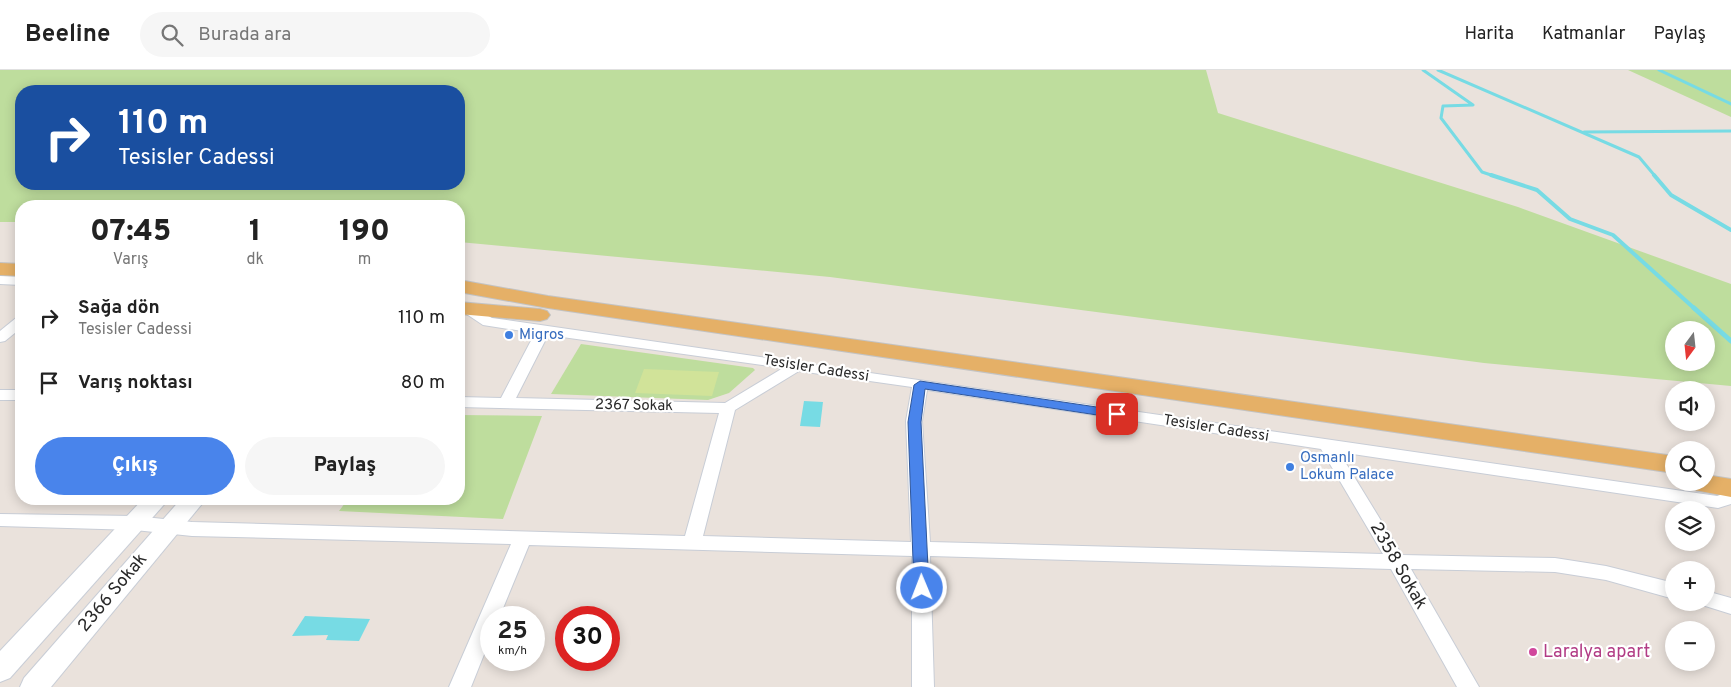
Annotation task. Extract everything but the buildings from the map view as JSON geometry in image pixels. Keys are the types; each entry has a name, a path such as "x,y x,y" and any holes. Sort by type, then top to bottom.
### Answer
{"main road":[{"path":"0,257 15,258"},
{"path":"0,269 15,270"},
{"path":"465,287 548,302 1665,464"},
{"path":"465,308 557,317 1665,479"},
{"path":"1715,470 1731,473"},
{"path":"1715,485 1731,488"}],"street":[{"path":"0,280 15,281"},
{"name":"Tesisler Cadessi","path":"465,309 488,322 1718,502 1731,497"},
{"path":"0,338 15,326"},
{"path":"506,403 543,330"},
{"path":"692,543 728,408 797,366"},
{"path":"920,385 914,422 921,548 923,687"},
{"path":"0,395 15,395"},
{"name":"2367 Sokak","path":"465,402 728,408"},
{"name":"2358 Sokak","path":"1327,446 1397,562 1468,687"},
{"name":"2366 Sokak","path":"0,670 152,505"},
{"name":"2366 Sokak","path":"34,687 189,505"},
{"path":"0,520 692,543 1555,565 1606,573 1665,589"},
{"path":"460,687 523,538"},
{"path":"1715,602 1731,606"}],"green space":[{"path":"0,70 1206,70 1218,113 1518,207 1731,284 1731,386 1715,385 1715,381 1677,381 1484,363 830,277 465,243 465,200 15,200 15,222 0,222"},
{"path":"1628,70 1731,70 1731,117"},
{"path":"581,344 753,368 755,370 729,393 708,400 551,394"},
{"path":"644,369 719,372 712,396 635,393"},
{"path":"465,415 542,416 503,519 339,511 344,505 465,505"}],"water":[{"path":"804,401 823,402 820,427 800,426"},
{"path":"305,616 370,619 359,641 326,640 328,635 292,636"}],"waterway":[{"path":"1423,70 1473,105 1443,106 1441,118 1482,172 1491,175"},
{"path":"1438,70 1639,157 1655,176"},
{"path":"1659,70 1731,104"},
{"path":"1584,132 1731,131"},
{"path":"1491,175 1537,190 1570,219 1613,235 1695,309"},
{"path":"1654,175 1671,195 1731,230"},
{"path":"1694,308 1731,341"}],"place":[{"name":"Migros","path":"509,335"},
{"name":"Osmanlı Lokum Palace","path":"1290,467"},
{"name":"Laralya apart","path":"1533,652"}],"route":[{"path":"922,588 914,422 920,385 1117,414"}]}
